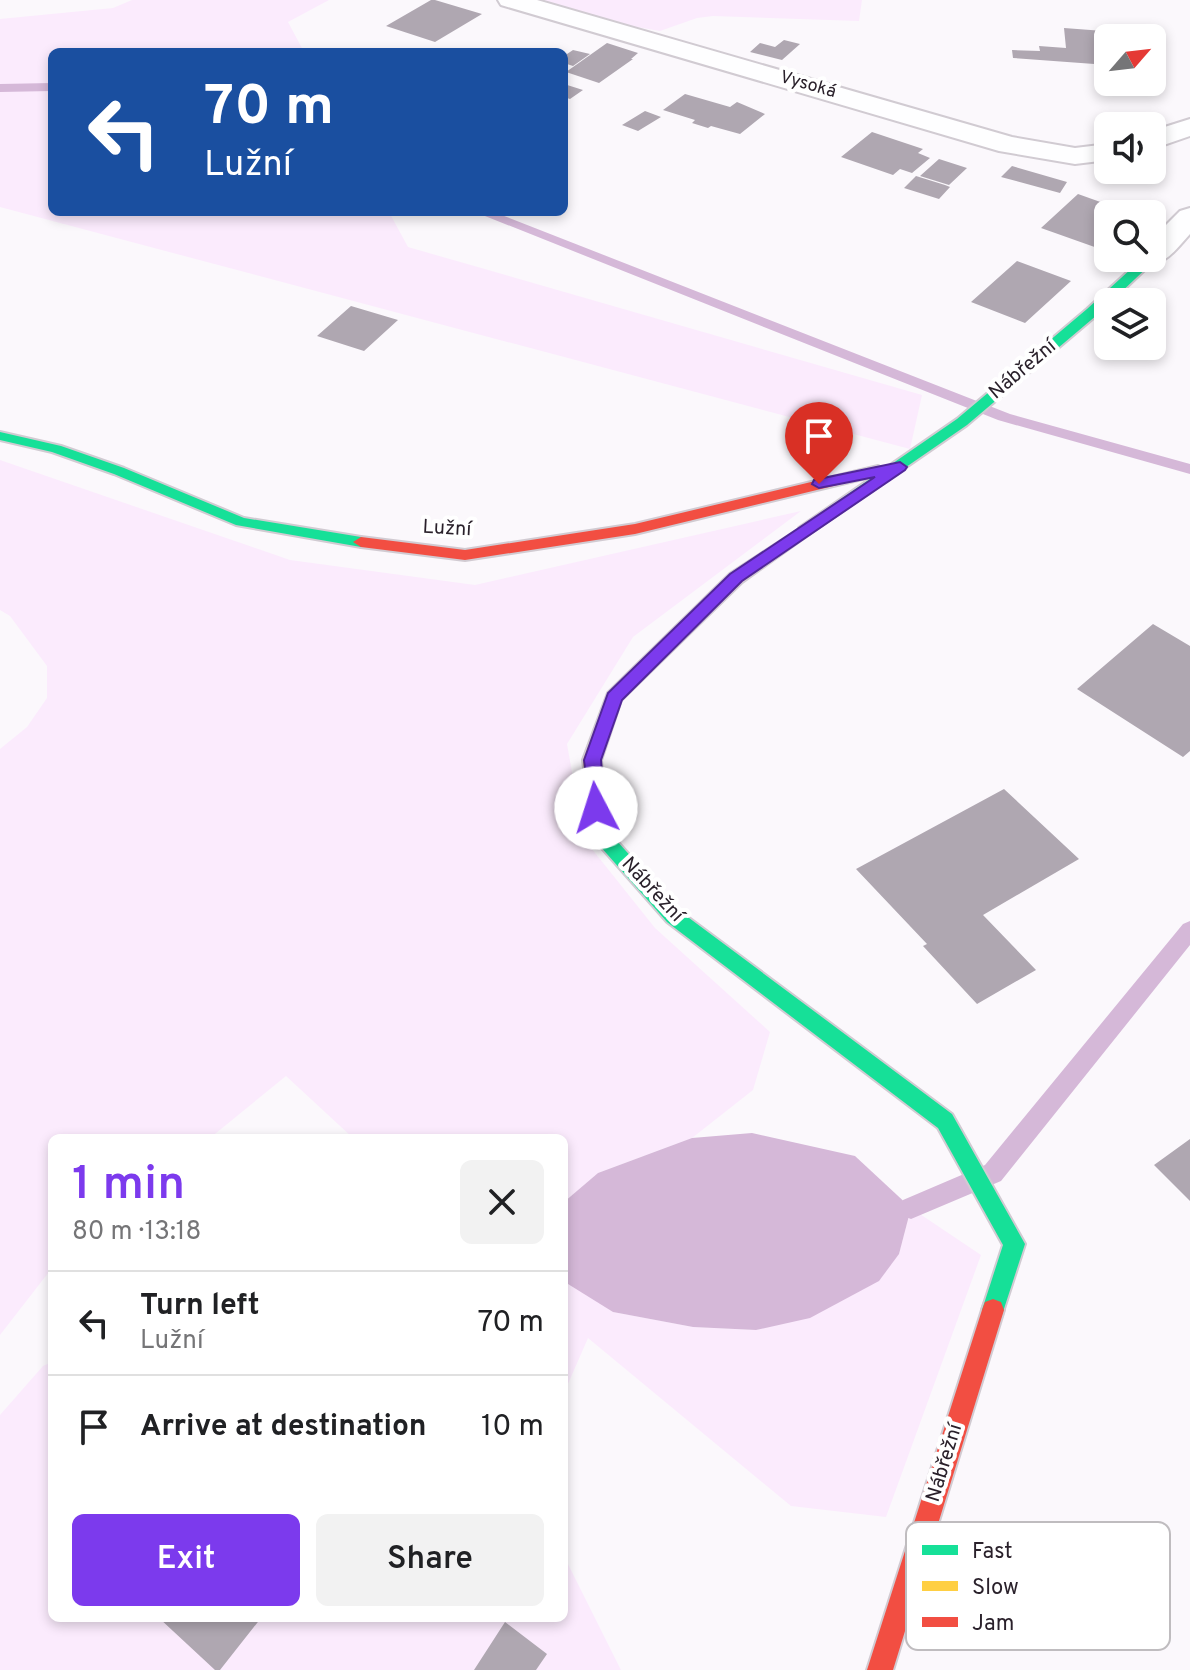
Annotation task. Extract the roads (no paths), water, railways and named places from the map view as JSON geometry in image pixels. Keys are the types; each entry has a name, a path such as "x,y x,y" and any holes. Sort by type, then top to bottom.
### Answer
{"street":[{"name":"Vysoká","path":"510,0 1009,145 1075,156 1094,154"},
{"path":"1166,136 1190,127"},
{"name":"Nábřežní","path":"1166,242 1190,217"},
{"name":"Nábřežní","path":"927,1522 1014,1244 945,1121 674,917 598,832 592,760 614,697 736,578 900,467 993,397 1134,272"},
{"name":"Lužní","path":"0,436 56,449 119,471 241,522 465,555 635,529 793,489 900,467"},
{"name":"Nábřežní","path":"880,1670 906,1587"}],"waterway":[{"path":"0,88 48,87"},
{"path":"492,216 1004,417 1190,469"},
{"path":"911,1208 993,1173 1190,930"}]}
